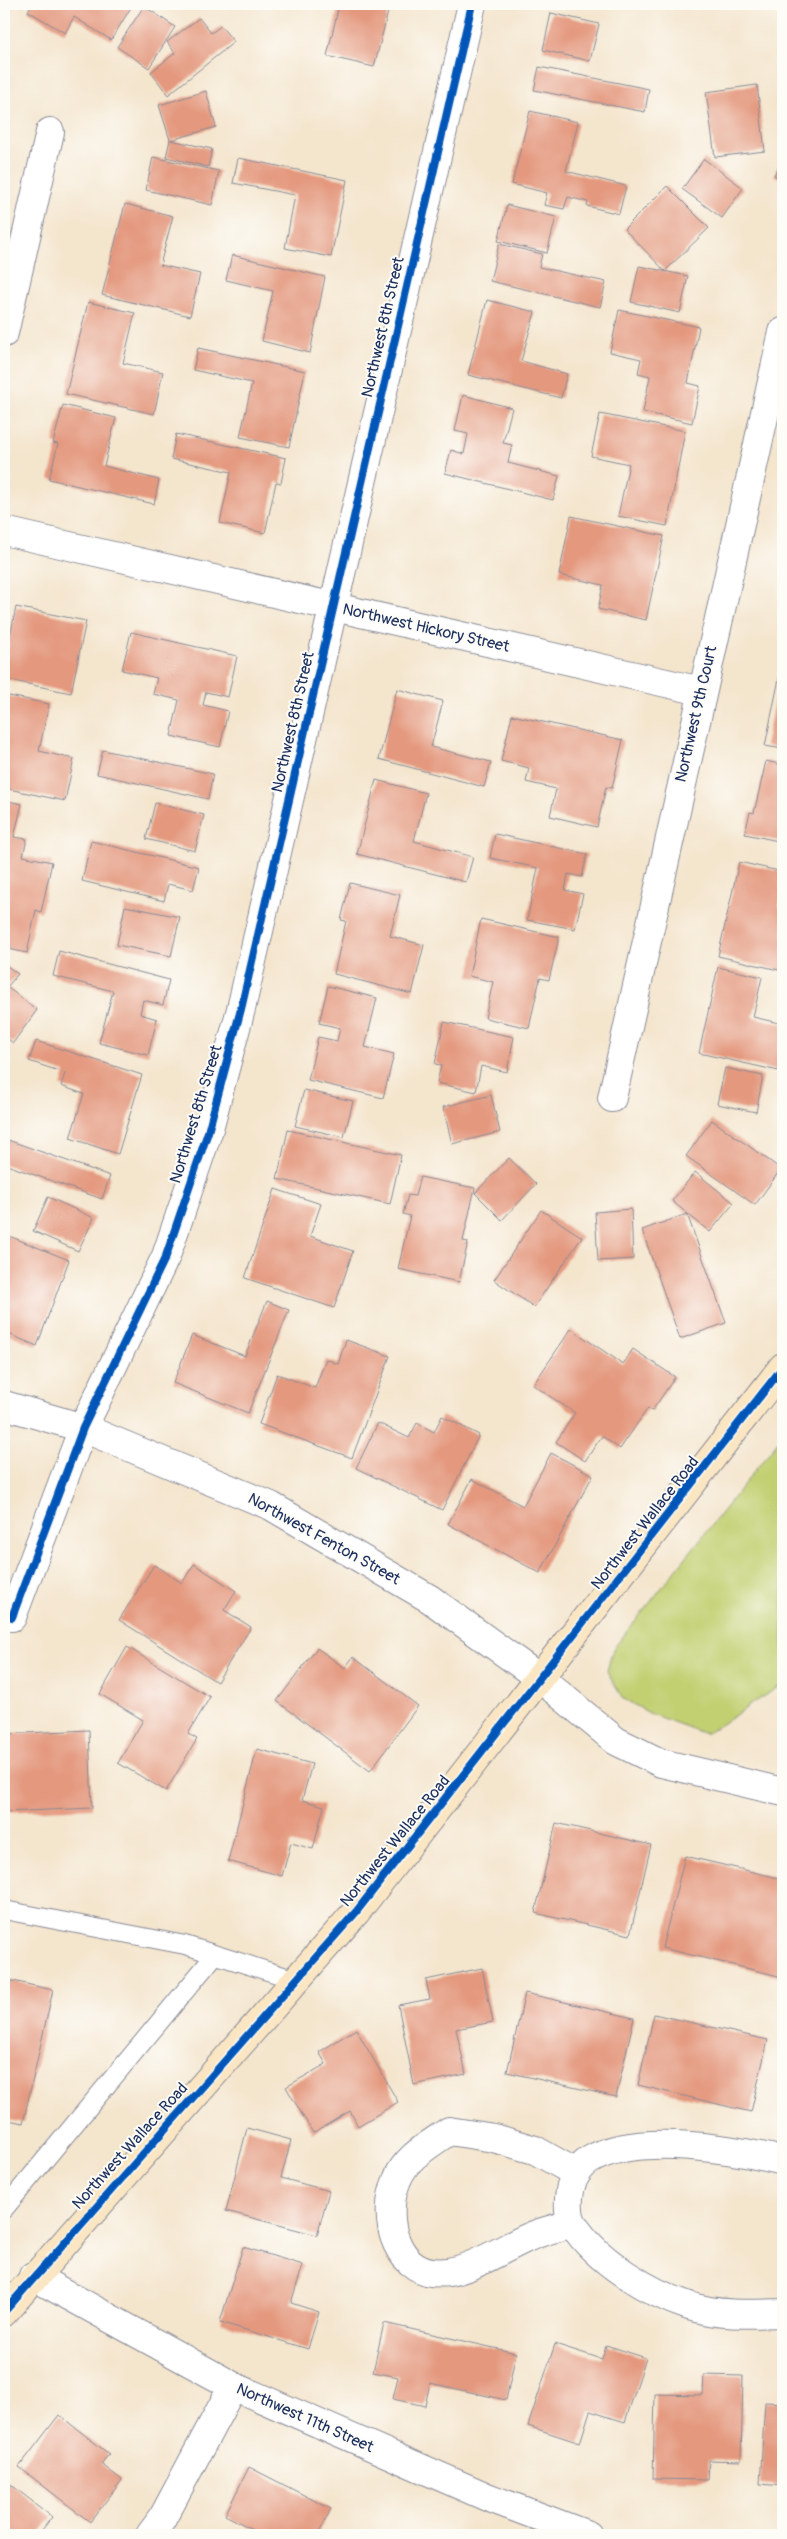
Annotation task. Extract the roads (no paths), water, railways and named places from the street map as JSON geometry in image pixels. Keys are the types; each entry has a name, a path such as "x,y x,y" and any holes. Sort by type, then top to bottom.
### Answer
{"street":[{"name":"Northwest 8th Street","path":"12,1617 83,1428 166,1256 208,1132 241,1009 472,4"},
{"path":"4,333 50,132"},
{"name":"Northwest 9th Court","path":"612,1098 701,691 783,332"},
{"name":"Northwest Hickory Street","path":"4,531 701,691"},
{"name":"Northwest Wallace Road","path":"4,2312 33,2276 356,1912 542,1679 783,1367"},
{"name":"Northwest Fenton Street","path":"4,1405 83,1428 271,1506 430,1599 542,1679 616,1741 661,1763 783,1792"},
{"path":"572,2223 530,2237 486,2258 449,2272 423,2272 405,2256 392,2238 390,2206 397,2179 413,2156 449,2131 494,2138 535,2150 576,2173"},
{"path":"783,2161 745,2152 668,2145 626,2147 589,2160 576,2173 570,2188 568,2204 572,2223 610,2264 650,2290 690,2307 735,2315 783,2313"},
{"name":"Northwest 11th Street","path":"33,2276 233,2386 487,2498 588,2535"},
{"path":"150,2535 162,2519 233,2386"}],"lane":[{"path":"4,1910 185,1945 296,1980"},
{"path":"4,2209 215,1955"}]}
